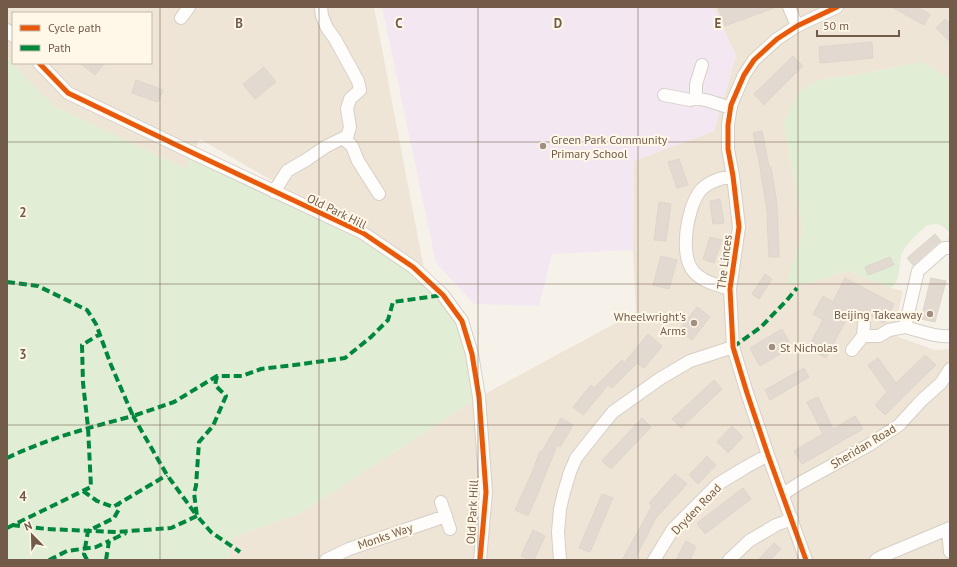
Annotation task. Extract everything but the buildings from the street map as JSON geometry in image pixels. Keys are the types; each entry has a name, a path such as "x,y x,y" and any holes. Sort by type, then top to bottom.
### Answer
{"street":[{"path":"181,18 189,7"},
{"path":"321,7 322,16 327,28 335,39 358,81 360,90 350,99 347,110 350,127 346,141"},
{"path":"789,7 797,26"},
{"name":"The Linces","path":"806,560 768,455 733,347 730,289 739,227 728,149 728,125 731,106 744,74 754,60 776,39 797,26 837,7"},
{"name":"Old Park Hill","path":"40,64 68,93 363,233 413,267 443,296 462,321 472,354 480,405 486,492 480,560"},
{"path":"696,98 696,84 702,65"},
{"path":"664,95 690,100 696,98 731,108"},
{"path":"274,192 287,171 325,147 343,138 352,146 358,161 379,194"},
{"path":"730,289 707,282 694,272 688,263 686,252 689,218 694,202 701,190 719,179 733,176"},
{"path":"905,327 918,271 944,248 950,248"},
{"path":"852,350 863,336 864,324"},
{"path":"863,336 879,336 889,330 905,327 932,335 946,337 950,336"},
{"path":"560,560 558,532 560,510 570,472 576,458 600,428 613,412 661,378 690,361 733,347"},
{"name":"Sheridan Road","path":"783,494 869,445 899,425 922,400 941,383 950,369"},
{"name":"Dryden Road","path":"654,560 673,529 718,484 746,466 768,455"},
{"path":"441,502 450,529"},
{"name":"Monks Way","path":"326,560 348,549 446,516"},
{"path":"729,560 749,541 776,525 792,519"},
{"path":"876,560 949,528 950,552"}],"shaded area":[{"path":"7,7 374,7 424,269 200,139 186,169 54,106 13,64 152,64 152,12 12,12 12,63 7,58"},
{"name":"Green Park Community Primary School","path":"382,7 714,7 736,56 714,131 634,161 633,250 552,254 539,306 474,304 436,263"},
{"path":"714,7 950,7 950,79 923,62 856,75 818,80 784,123 803,230 787,283 810,283 847,271 891,288 903,291 893,335 935,350 950,349 950,560 228,560 233,537 299,514 479,397 636,312 633,250 634,161 714,131 736,56"}],"green space":[{"path":"7,58 54,106 186,169 193,153 363,233 413,267 462,321 479,397 299,514 233,537 228,560 7,560"},
{"path":"923,62 950,79 950,243 948,243 949,232 941,225 934,224 926,226 904,249 901,255 896,283 891,288 847,271 810,283 786,284 803,230 784,123 798,93 818,80 856,75"}],"marked path":[{"path":"7,282 38,286 87,310 96,324 111,365 133,416 174,402 217,376 242,376 261,369 345,358 371,337 388,320 393,302 443,295"},
{"path":"733,347 761,327 797,288"},
{"path":"7,528 91,487 88,427 83,383 82,345 100,334"},
{"path":"217,376 215,385 226,396 213,426 199,442 196,486 194,493 197,516 211,532 240,552"},
{"path":"7,458 53,439 133,416 167,475 197,516 171,528 116,532 47,529 12,525"},
{"path":"83,491 97,501 113,507 167,475"},
{"path":"87,560 84,554 88,531 114,518 119,509 118,505"},
{"path":"106,560 109,541 126,533"},
{"path":"49,560 67,551 96,547 109,541"}],"cycle path":[{"path":"806,560 768,455 733,347 730,289 739,227 728,149 728,125 731,105 744,75 754,60 777,39 797,26 837,7"},
{"path":"40,64 68,93 363,233 413,267 443,295 462,321 472,354 479,397 486,492 480,560"}],"place":[{"name":"Green Park Community Primary School","path":"543,146"},
{"name":"Beijing Takeaway","path":"930,314"},
{"name":"Wheelwright's Arms","path":"694,323"},
{"name":"St Nicholas","path":"772,347"}]}
